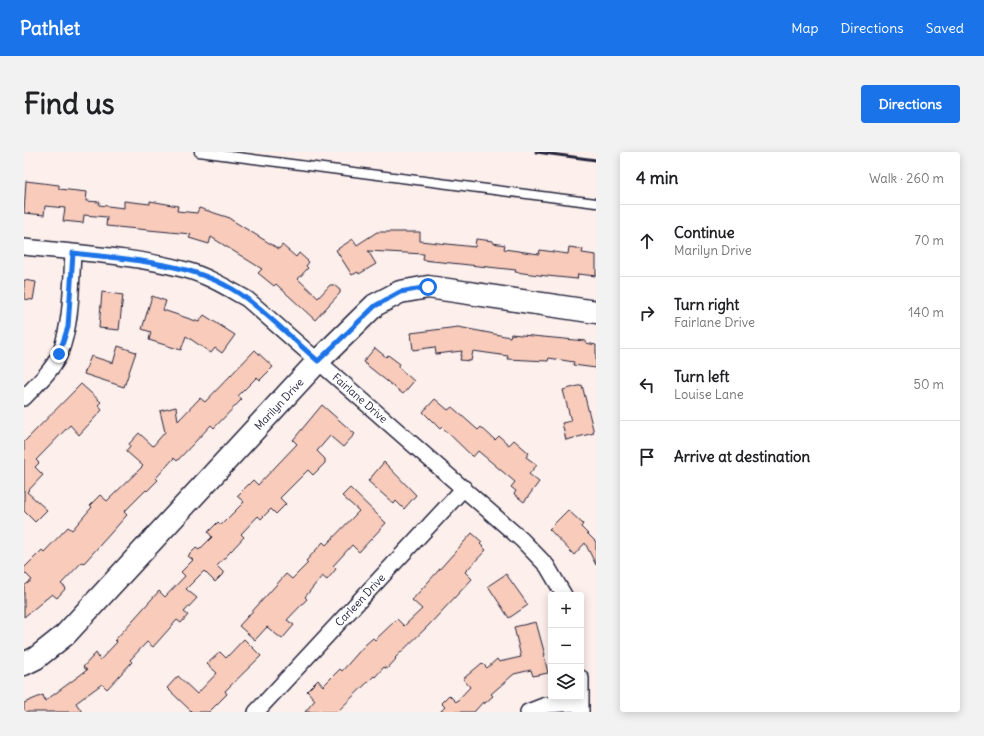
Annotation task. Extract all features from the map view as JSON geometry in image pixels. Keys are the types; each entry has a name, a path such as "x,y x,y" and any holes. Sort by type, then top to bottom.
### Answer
{"street":[{"name":"Fairlane Drive","path":"24,247 149,262 187,270 218,282 247,299 522,540 547,566 562,592"},
{"path":"24,398 42,379 59,354 68,327 73,253"},
{"name":"Marilyn Drive","path":"24,664 36,658 66,635 318,361 375,306 400,292 428,287 596,312"},
{"name":"Carleen Drive","path":"256,712 464,488"},
{"path":"528,712 546,705 581,708"}],"lane":[{"path":"199,152 596,203"}],"building":[{"path":"26,181 59,185 59,189 87,192 86,201 100,202 99,205 124,208 124,201 150,204 150,201 178,206 177,211 197,213 199,208 230,218 279,249 282,245 296,257 299,253 309,262 306,266 308,268 298,279 318,298 330,285 334,285 340,290 340,293 315,320 276,284 274,286 258,273 262,269 211,237 209,244 189,238 191,234 106,226 107,217 84,215 83,223 63,221 65,208 45,206 44,215 24,213"},
{"path":"377,232 420,232 420,241 475,247 476,239 493,241 493,243 505,245 504,249 539,254 540,250 568,254 569,247 583,249 582,253 596,255 596,276 578,274 577,279 547,276 515,272 516,270 423,260 424,254 368,251 376,264 359,274 358,272 352,275 336,250 353,239 357,245"},
{"path":"24,280 36,282 33,300 24,299"},
{"path":"102,292 123,295 119,330 99,328"},
{"path":"152,296 166,301 163,310 199,322 204,315 235,335 222,353 215,348 211,353 186,336 181,350 149,340 151,332 142,329"},
{"path":"458,327 510,337 511,334 586,341 586,343 596,345 596,368 573,365 574,362 549,358 548,361 507,359 508,356 473,351 471,361 460,360 462,351 436,354 435,347 413,350 411,333"},
{"path":"118,346 136,352 124,387 84,374 91,356 113,363"},
{"path":"375,348 386,357 388,355 400,364 398,367 414,381 403,394 363,362"},
{"path":"255,350 273,367 260,380 257,377 238,396 242,399 214,428 211,425 177,461 174,458 156,478 158,480 124,512 127,515 84,563 82,562 61,584 66,588 57,598 52,594 24,617 24,586 32,580 24,572 24,568 42,550 44,552 68,527 72,530 92,507 90,505 100,495 107,501 143,466 126,451 130,446 129,444 139,433 153,446 165,432 160,411 176,407 178,421 200,398 205,402"},
{"path":"81,384 101,402 98,405 102,410 79,435 70,425 36,460 39,463 35,467 43,475 27,492 47,510 35,522 24,511 24,442"},
{"path":"582,385 594,433 566,440 562,423 571,421 563,390"},
{"path":"435,399 448,410 452,407 478,430 481,427 495,440 499,436 509,445 514,440 529,453 526,457 537,465 529,474 539,482 524,502 514,494 516,491 511,487 515,482 478,451 473,457 442,427 440,429 423,412"},
{"path":"322,405 355,434 343,447 330,436 317,451 325,459 325,463 313,475 308,470 280,498 286,504 276,514 271,509 261,519 258,516 241,534 244,537 217,566 224,573 215,582 204,571 186,589 197,598 184,612 188,615 181,623 177,620 153,647 147,642 130,660 132,662 107,689 102,684 76,703 82,712 24,712 24,703 43,695 45,701 87,670 83,667 96,653 100,660 117,642 115,640 159,591 165,597 185,576 181,572 193,560 188,556 196,548 199,550 212,537 208,532 218,522 221,525 244,502 237,496 253,480 258,485 297,444 293,440"},
{"path":"384,462 416,495 404,509 396,501 394,504 368,481"},
{"path":"350,488 386,523 359,552 352,545 333,566 336,569 327,580 322,576 305,597 307,599 287,620 294,625 282,639 267,627 255,640 239,626 286,574 292,579 308,563 306,561 323,542 326,545 359,511 342,496"},
{"path":"568,510 583,524 581,527 596,542 596,565 585,543 574,555 549,529"},
{"path":"472,533 482,542 480,544 486,550 465,572 472,579 428,626 395,658 396,659 387,669 384,667 337,712 305,712 315,700 307,691 318,680 323,686 340,669 342,671 365,645 373,638 375,640 397,619 404,626 422,609 412,600"},
{"path":"506,574 528,605 509,618 488,586"},
{"path":"536,622 545,655 548,673 533,676 531,670 514,674 491,694 493,696 484,704 483,702 474,712 440,712 445,707 441,703 449,695 456,702 470,687 463,679 482,663 487,668 497,659 499,662 521,657 514,627"},
{"path":"244,639 261,656 225,691 227,694 209,712 192,712 167,688 178,676 197,694 217,673 207,664 220,652 226,658"}],"railway":[{"path":"536,152 596,160"}],"route":[{"path":"59,354 68,327 73,253 149,262 187,270 218,282 247,299 318,361 375,306 400,292 428,287"}]}
